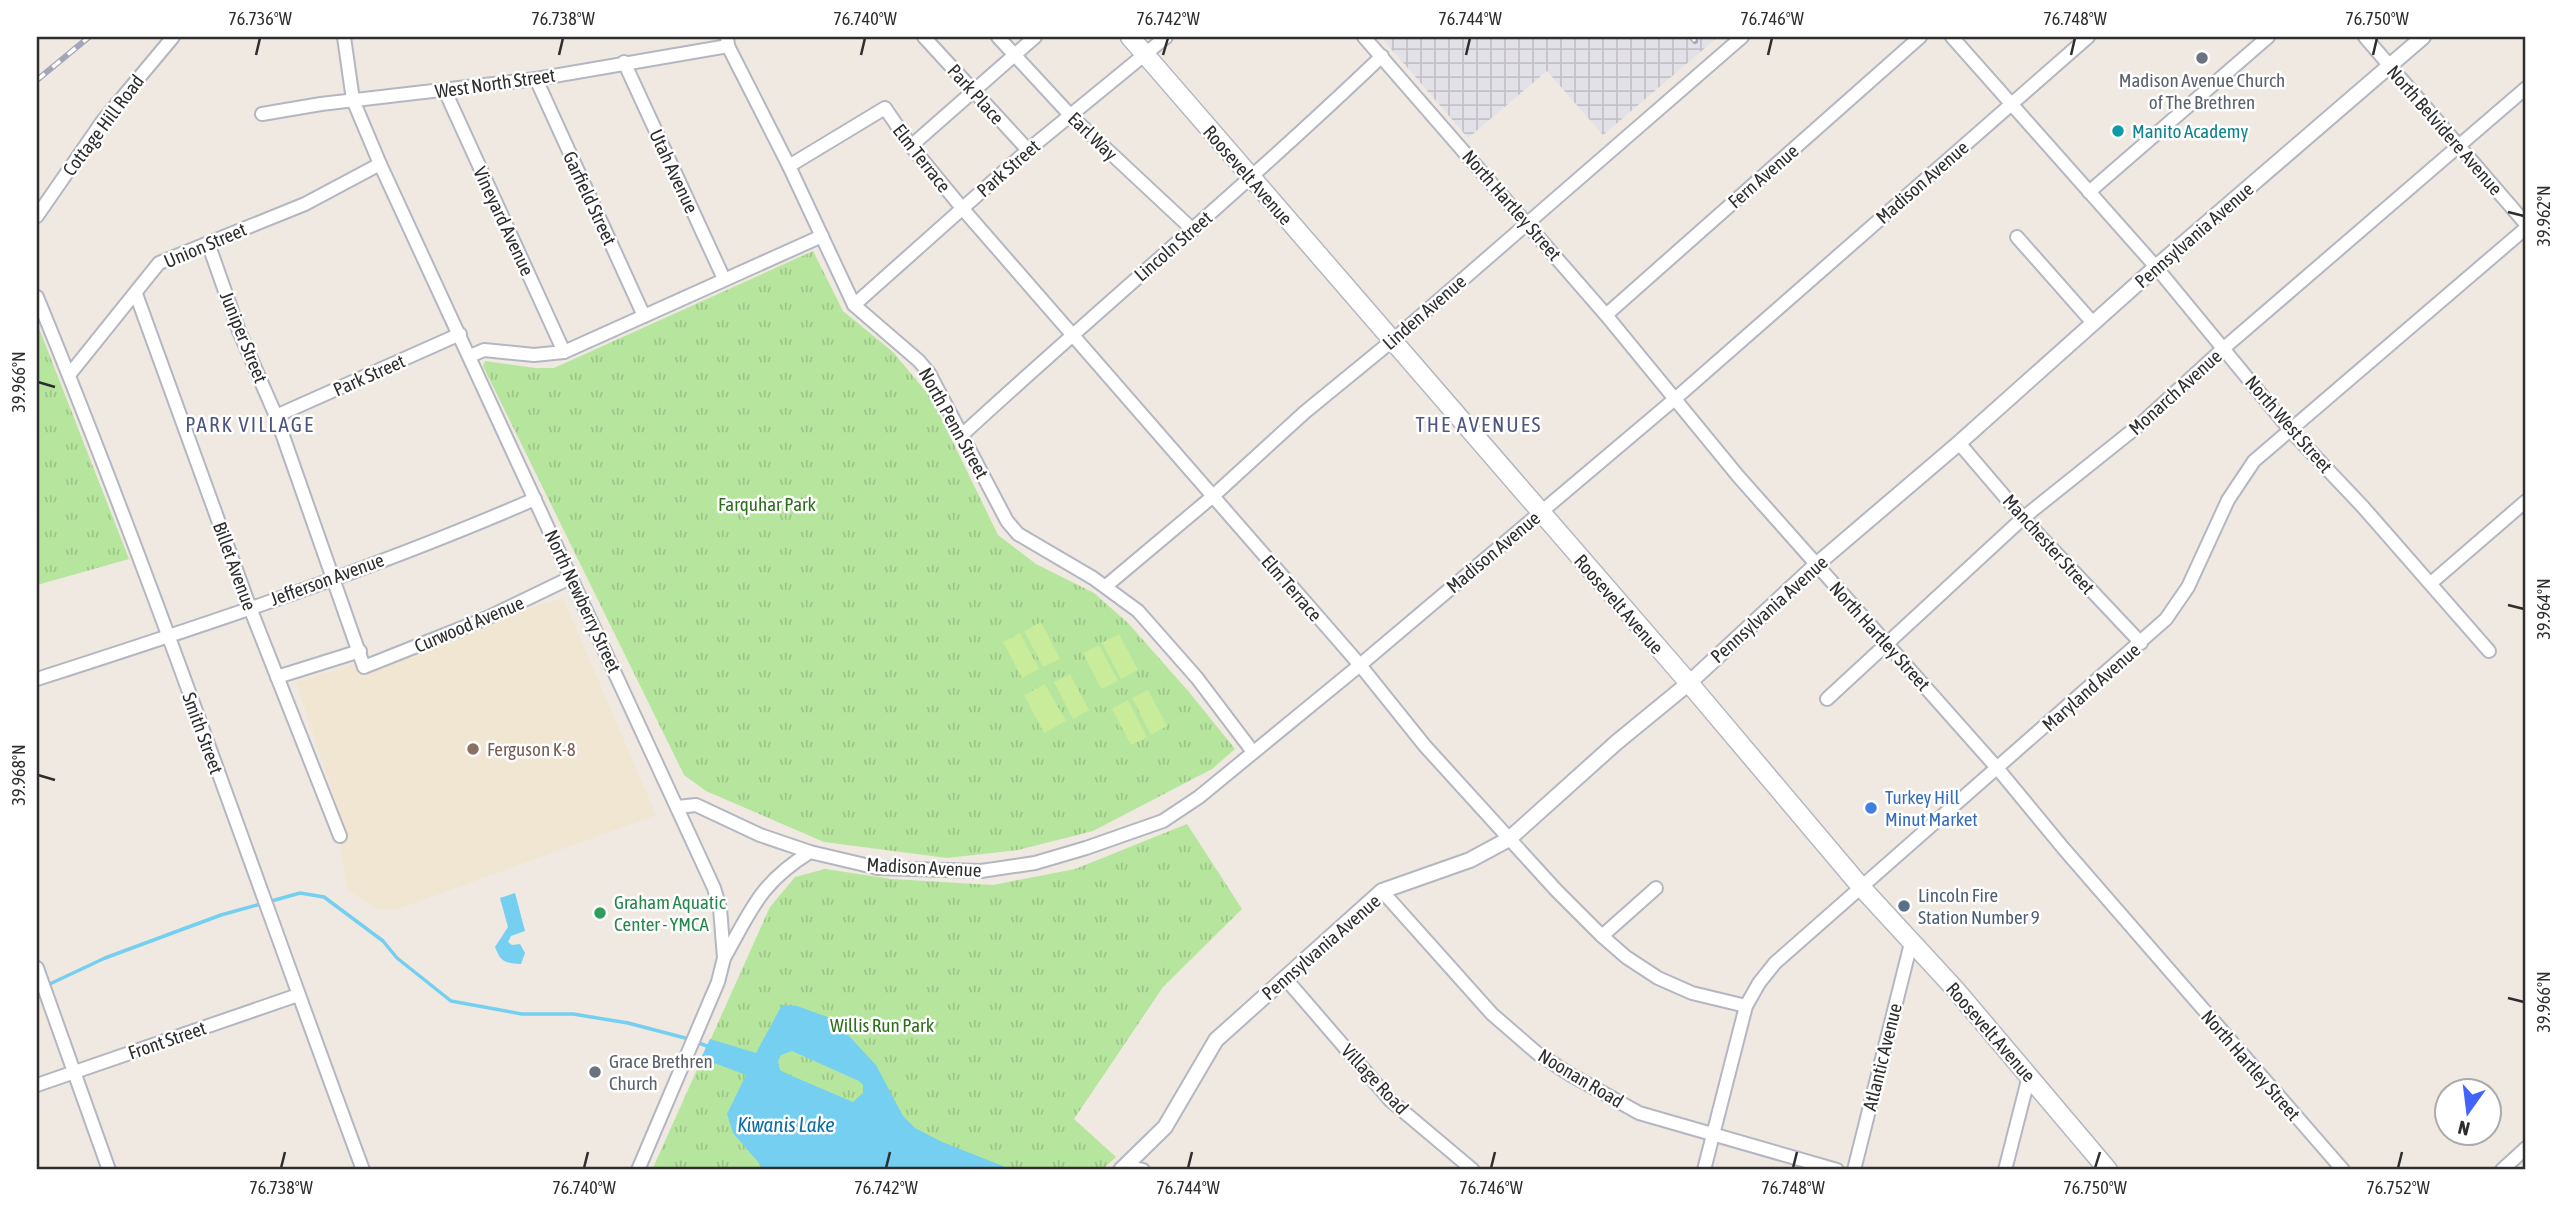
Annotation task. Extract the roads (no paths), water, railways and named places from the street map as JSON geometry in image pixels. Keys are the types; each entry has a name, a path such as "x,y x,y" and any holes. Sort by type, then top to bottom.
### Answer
{"main road":[{"name":"Roosevelt Avenue","path":"1130,37 1863,888 1955,989 2108,1170"}],"street":[{"name":"Cottage Hill Road","path":"37,216 102,122 173,37"},
{"name":"North Newberry Street","path":"344,37 353,100 380,164 572,577 714,888 720,908 724,958 718,982 641,1168"},
{"name":"Park Place","path":"924,37 1028,150"},
{"name":"Earl Way","path":"998,37 1071,116 1193,230"},
{"path":"911,146 1035,37"},
{"name":"Park Street","path":"854,305 1028,150 1166,37"},
{"name":"North Hartley Street","path":"1364,37 1527,223 1676,398 1738,476 1998,769 2064,849 2343,1170"},
{"name":"Linden Avenue","path":"1106,586 1742,37"},
{"name":"Fern Avenue","path":"1605,315 1920,37"},
{"name":"North West Street","path":"1951,37 2156,267 2291,431 2431,583 2489,651"},
{"name":"Madison Avenue","path":"677,807 696,805 760,835 810,852 878,868 981,872 1035,863 1163,821 1199,797 1360,665 1676,398 2088,37"},
{"path":"2090,192 2268,37"},
{"name":"North Belvidere Avenue","path":"2365,37 2526,226"},
{"name":"Pennsylvania Avenue","path":"1123,1168 1165,1127 1216,1040 1382,891 1470,860 1509,839 1617,742 1689,683 1816,565 2423,37"},
{"name":"West North Street","path":"262,114 353,100 536,79 728,41"},
{"name":"North Penn Street","path":"728,41 854,305 919,361 929,373 1007,521 1018,534 1106,586 1138,611 1197,678 1253,752"},
{"name":"Lincoln Street","path":"963,435 1073,333 1315,120 1382,56"},
{"name":"Utah Avenue","path":"624,62 724,279"},
{"name":"Garfield Street","path":"536,79 644,316"},
{"name":"Monarch Avenue","path":"1827,699 2023,518 2143,422 2224,348 2526,88"},
{"name":"Vineyard Avenue","path":"444,91 564,352"},
{"name":"Elm Terrace","path":"789,166 885,108 911,146 962,208 1360,665 1425,746 1602,936 1626,957 1658,978 1692,993 1746,1006"},
{"name":"Union Street","path":"69,375 159,263 304,204 380,164"},
{"name":"Maryland Avenue","path":"1704,1170 1746,1006 1775,963 2166,619 2188,587 2228,500 2254,461 2526,226"},
{"path":"470,356 484,350 534,355 564,352 822,236"},
{"path":"2017,237 2093,323"},
{"name":"Juniper Street","path":"208,243 239,331 276,416 364,667"},
{"name":"Billet Avenue","path":"136,294 250,608 340,836"},
{"name":"Smith Street","path":"37,297 168,637 363,1170"},
{"name":"Park Street","path":"276,416 460,334"},
{"name":"Manchester Street","path":"1959,443 2023,518 2141,643"},
{"name":"Jefferson Avenue","path":"37,679 250,608 457,533 536,499"},
{"path":"2431,583 2526,501"},
{"name":"Curwood Avenue","path":"364,667 487,618 572,577"},
{"path":"277,677 360,651"},
{"path":"724,958 763,891 785,868 810,852"},
{"path":"1602,936 1656,888"},
{"name":"Noonan Road","path":"1382,891 1492,1014 1537,1053 1571,1075 1639,1112 1837,1170"},
{"name":"Atlantic Avenue","path":"1854,1170 1911,943"},
{"path":"37,968 109,1170"},
{"name":"Village Road","path":"1285,978 1391,1101 1473,1170"},
{"name":"Front Street","path":"37,1085 298,995"},
{"path":"2006,1170 2029,1076"},
{"path":"2502,1170 2526,1148"},
{"path":"1123,1168 1143,1170"}],"water":[{"path":"515,893 525,931 511,936 508,942 512,945 520,944 525,953 521,964 505,961 495,947 508,927 500,898"},
{"name":"Kiwanis Lake","path":"782,1005 797,1006 833,1019 876,1065 903,1116 915,1128 942,1142 1013,1170 765,1170 733,1133 727,1114 746,1075 701,1058 710,1039 756,1053","holes":["792,1051 863,1085 863,1093 853,1102 785,1073 780,1070 778,1061 781,1055"]}],"waterway":[{"path":"37,990 105,958 221,915 300,893 324,897 383,941 397,958 451,1001 522,1014 573,1014 628,1023 689,1039"},
{"path":"696,1042 707,1046"}],"railway":[{"path":"37,80 89,37"},
{"path":"1692,37 1695,41"}],"place":[{"name":"Madison Avenue Church of The Brethren","path":"2202,58"},
{"name":"Manito Academy","path":"2118,131"},
{"name":"Ferguson K-8","path":"473,749"},
{"name":"Turkey Hill Minut Market","path":"1871,808"},
{"name":"Lincoln Fire Station Number 9","path":"1904,906"},
{"name":"Graham Aquatic Center - YMCA","path":"600,913"},
{"name":"Grace Brethren Church","path":"595,1072"}],"district":[{"name":"PARK VILLAGE","path":"250,424"},
{"name":"THE AVENUES","path":"1479,424"}],"park label":[{"name":"Farquhar Park","path":"767,504"},
{"name":"Willis Run Park","path":"882,1025"}]}
